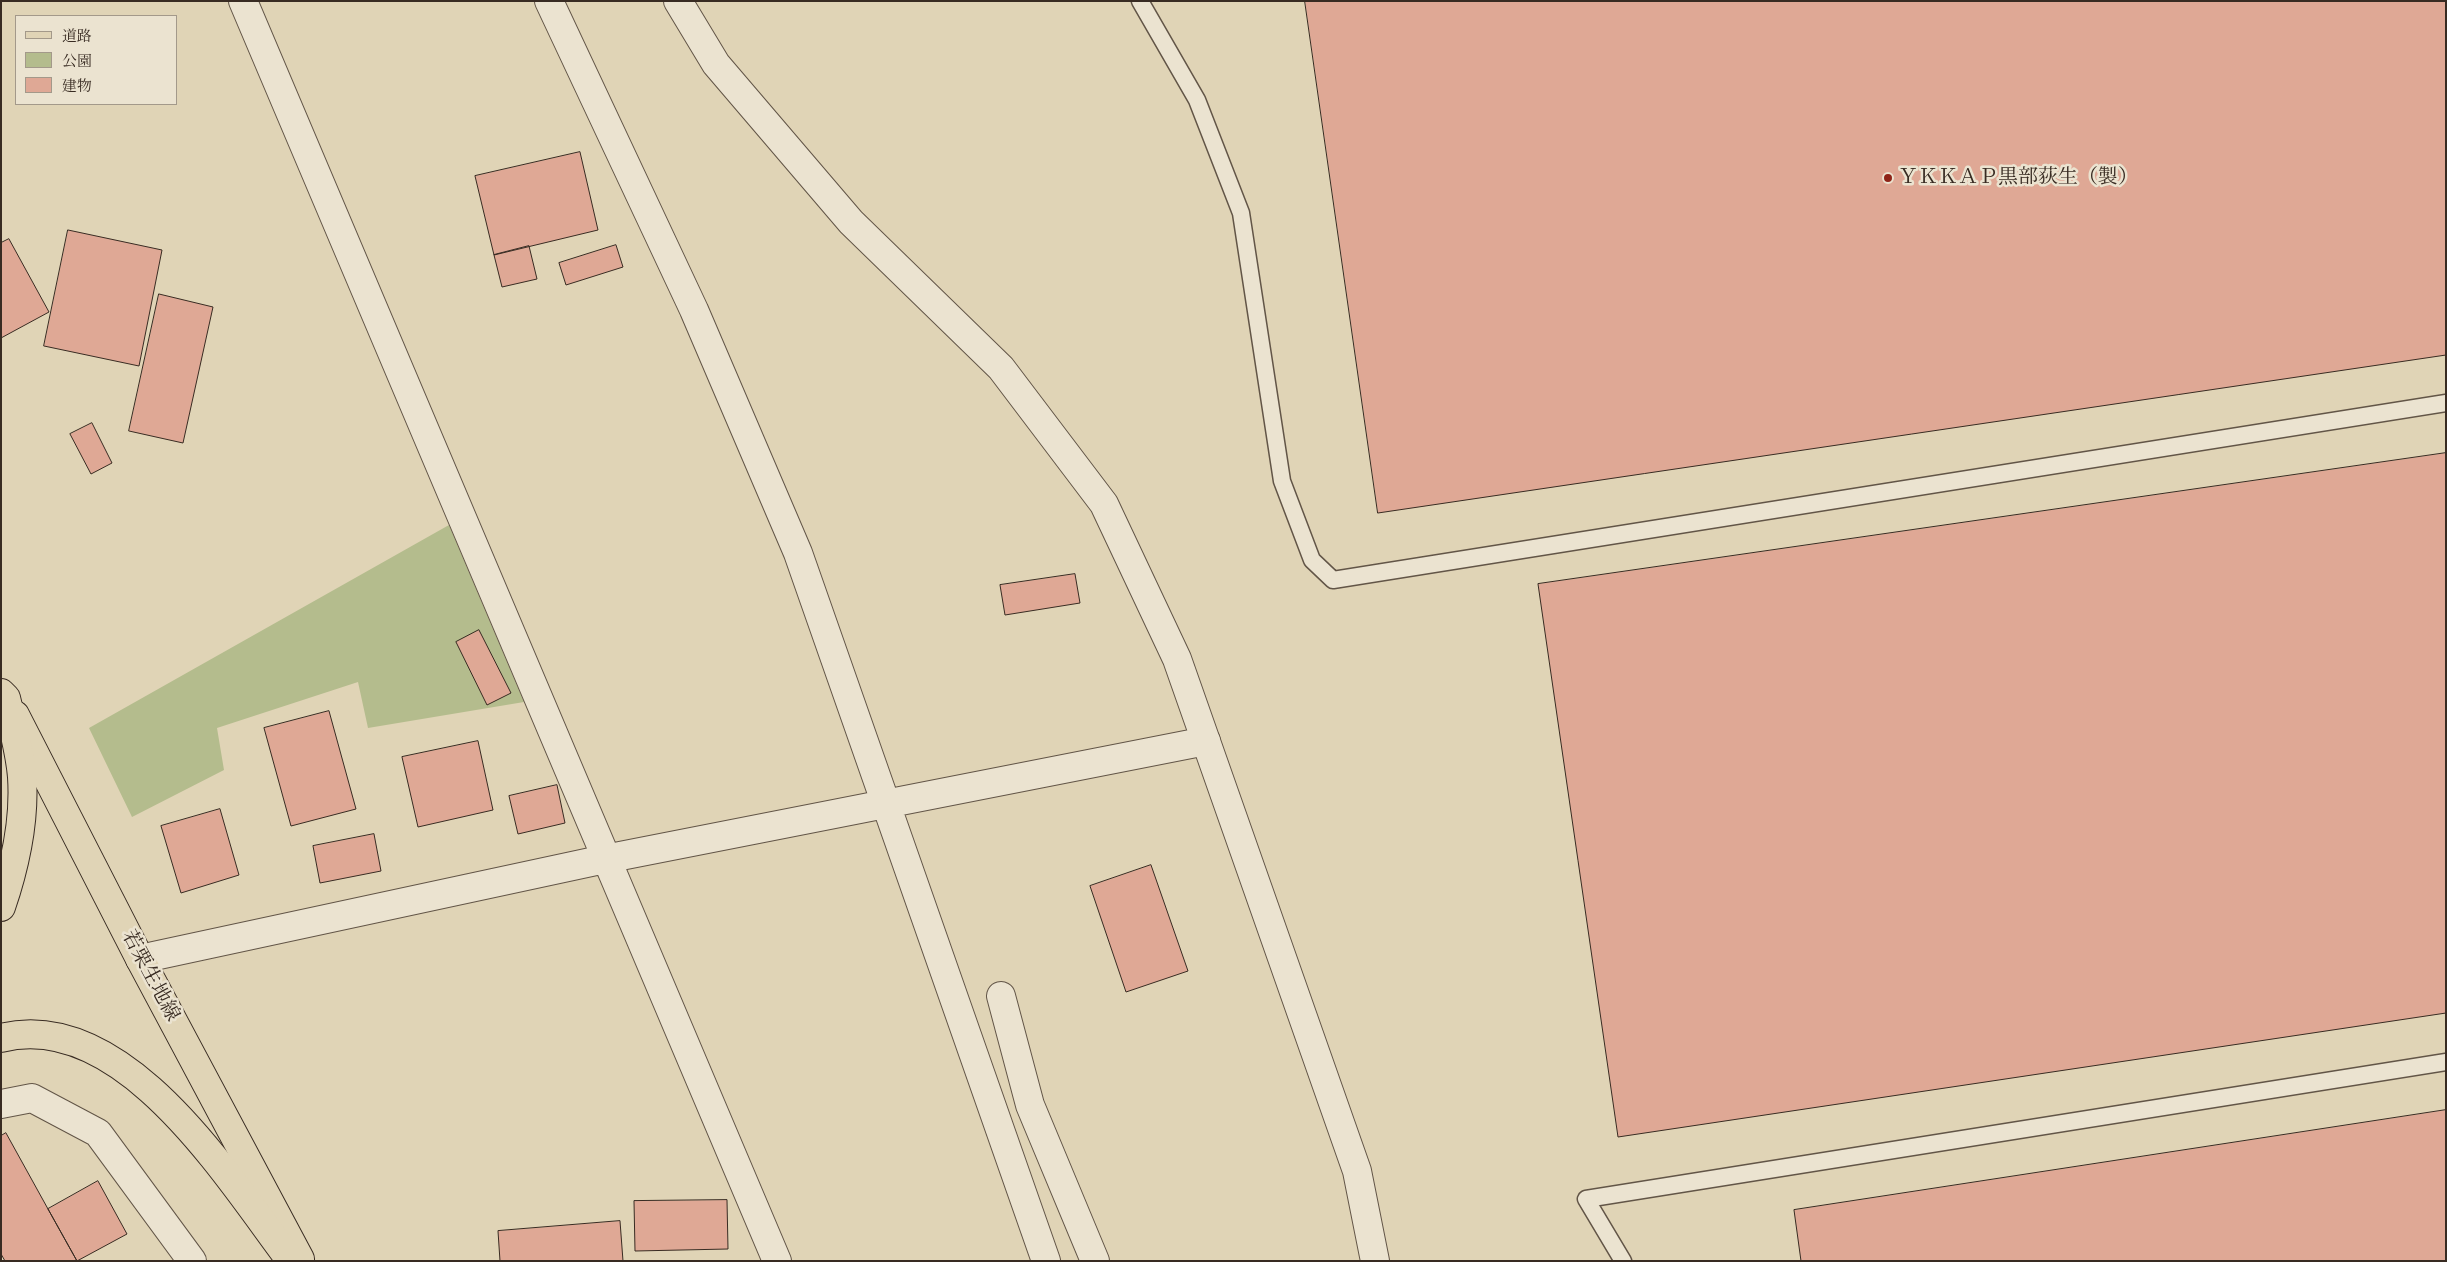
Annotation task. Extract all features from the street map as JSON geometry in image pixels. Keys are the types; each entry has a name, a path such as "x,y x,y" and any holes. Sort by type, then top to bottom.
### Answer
{"main road":[{"path":"1,907 12,874 20,827 22,778 16,738 3,693"},
{"name":"若栗生地線","path":"3,693 140,959 301,1261"},
{"path":"1,1038 15,1035 54,1035 91,1048 126,1070 160,1097 199,1139 291,1261"}],"street":[{"path":"243,1 777,1261"},
{"path":"549,1 694,310 798,553 884,804 1046,1261"},
{"path":"678,1 716,64 851,222 1001,368 1104,504 1178,659 1357,1171 1375,1261"},
{"path":"140,959 605,859 1206,741"},
{"path":"1001,996 1030,1105 1094,1261"},
{"path":"1,1104 32,1098 98,1134 192,1261"}],"lane":[{"path":"1140,1 1197,100 1241,213 1282,481 1312,560 1333,580 2446,403"},
{"path":"1623,1261 1586,1200 2446,1062"}],"green space":[{"path":"449,525 524,702 368,728 358,682 217,728 224,770 132,817 89,728"}],"building":[{"name":"ＹＫＫＡＰ黒部荻生（製）","path":"1305,1 2446,1 2446,355 1378,513"},
{"path":"580,152 598,230 494,255 475,176"},
{"path":"68,230 162,250 139,366 44,346"},
{"path":"9,239 49,312 1,338 1,243"},
{"path":"616,245 623,267 566,285 559,263"},
{"path":"529,246 537,279 502,287 494,255"},
{"path":"159,294 213,307 183,443 129,431"},
{"path":"92,423 112,463 91,474 70,434"},
{"path":"2446,453 2446,1013 1618,1137 1538,584"},
{"path":"1075,574 1080,603 1005,615 1000,585"},
{"path":"479,630 511,693 487,705 456,642"},
{"path":"329,711 356,809 291,826 264,728"},
{"path":"478,741 493,810 418,827 402,757"},
{"path":"557,785 565,823 518,834 509,796"},
{"path":"220,809 239,875 181,893 161,826"},
{"path":"374,834 381,871 320,883 313,846"},
{"path":"1151,865 1188,971 1126,992 1090,886"},
{"path":"2446,1110 2446,1261 1801,1261 1794,1210"},
{"path":"6,1133 77,1261 5,1261 1,1254 1,1136"},
{"path":"98,1181 127,1234 77,1261 48,1209"},
{"path":"727,1200 728,1249 635,1251 634,1201"},
{"path":"620,1221 623,1261 500,1261 498,1231"}],"place":[{"name":"ＹＫＫＡＰ黒部荻生（製）","path":"1888,178"}]}
